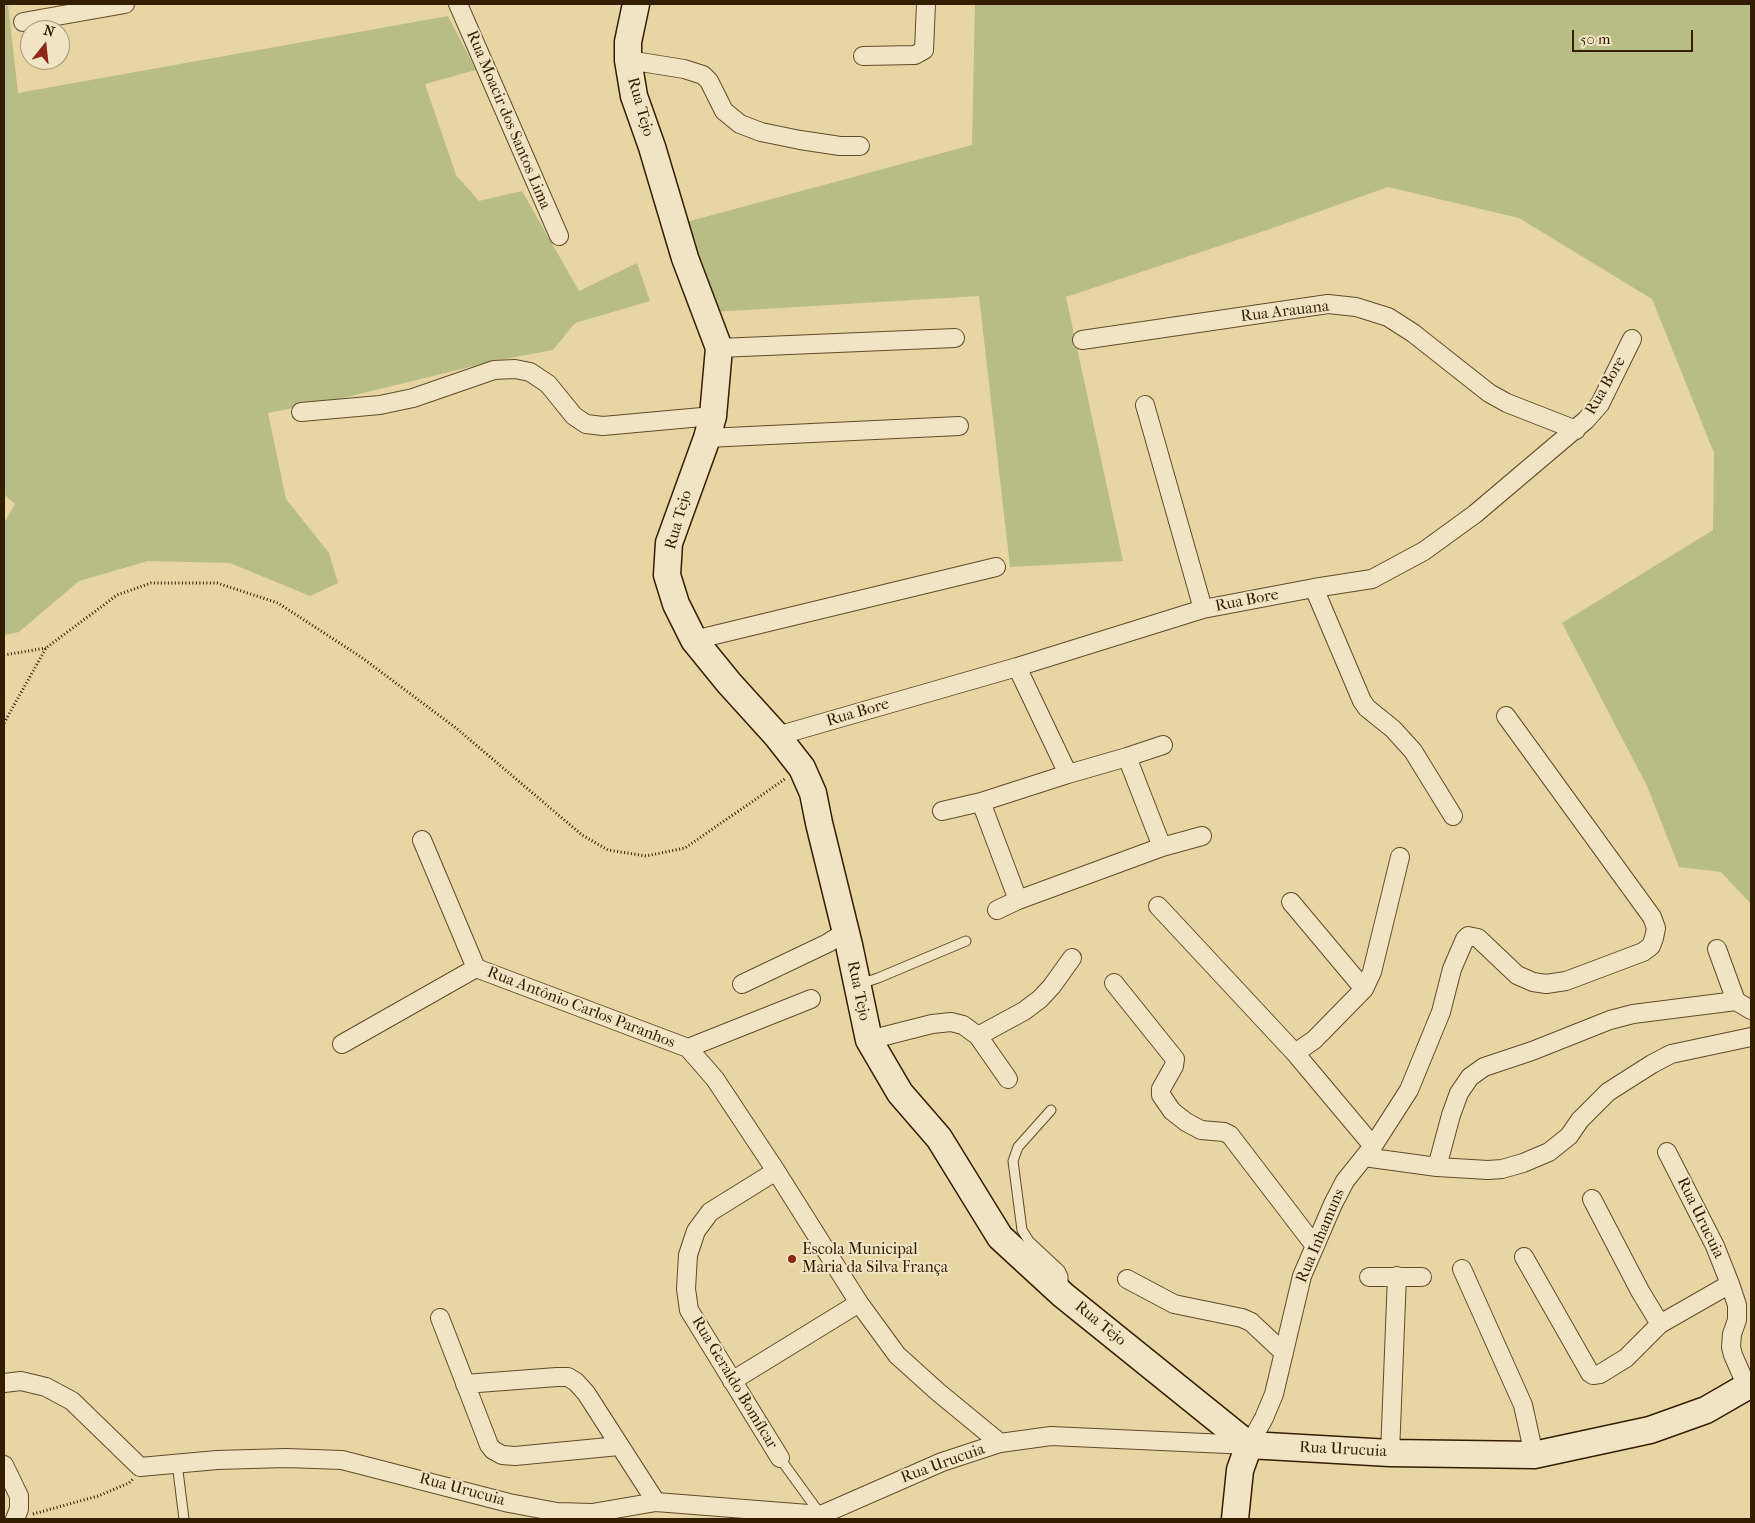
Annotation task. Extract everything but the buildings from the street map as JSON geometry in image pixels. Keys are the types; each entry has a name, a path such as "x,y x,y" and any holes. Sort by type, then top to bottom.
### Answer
{"street":[{"path":"34,20 125,4"},
{"name":"Rua Moacir dos Santos Lima","path":"458,4 559,236"},
{"name":"Rua Tejo","path":"636,4 628,42 628,60 634,96 652,146 685,258 719,348 710,427 669,543 667,575 676,604 694,640 729,683 778,736 802,768 813,793 869,1040 900,1093 939,1138 1000,1237 1063,1295 1249,1445"},
{"path":"863,56 915,55 924,50 926,4"},
{"path":"628,60 684,69 703,75 709,81 724,110 740,124 800,140 840,146 860,146"},
{"name":"Rua Arauana","path":"1082,340 1328,304 1356,306 1388,317 1413,333 1489,393 1507,403 1576,430"},
{"path":"719,348 955,338"},
{"name":"Rua Bore","path":"778,736 1017,667 1203,609 1372,579 1424,551 1475,514 1576,430 1600,404 1632,339"},
{"path":"301,412 380,405 413,398 494,370 515,368 530,372 548,384 574,416 586,424 604,426 710,427 959,426"},
{"path":"1145,405 1203,609"},
{"path":"694,640 996,567"},
{"path":"1314,588 1362,701 1367,708 1393,729 1413,751 1453,816"},
{"path":"1017,667 1068,774"},
{"name":"Rua Inhamuns","path":"1235,1519 1240,1470 1249,1445 1264,1418 1274,1394 1302,1276 1332,1204 1345,1181 1369,1151 1409,1090 1442,1012 1452,969 1462,943 1468,936 1478,938 1517,975 1533,982 1546,984 1566,981 1643,952 1651,946 1654,938 1656,928 1652,917 1506,716"},
{"path":"942,811 981,802 1162,745"},
{"path":"1128,757 1162,847"},
{"path":"981,802 1018,900"},
{"path":"996,910 1018,900 1162,847 1202,836"},
{"path":"342,1044 476,968 422,840"},
{"path":"1295,1053 1314,1040 1364,989 1372,972 1400,857"},
{"path":"1291,902 1364,989"},
{"path":"1158,906 1295,1053 1369,1151 1437,1167 1488,1170 1502,1169 1523,1163 1549,1152 1569,1136 1580,1120 1608,1092 1652,1064 1671,1054 1751,1037"},
{"path":"742,984 845,932"},
{"path":"1717,949 1736,1001"},
{"path":"978,1036 1024,1012 1040,999 1072,958"},
{"name":"Rua Antônio Carlos Paranhos","path":"476,968 688,1048 715,1078 859,1303 897,1355 1000,1443"},
{"path":"1114,983 1173,1055 1174,1066 1161,1089 1161,1095 1172,1112 1201,1130 1224,1132 1230,1135 1315,1246"},
{"path":"688,1048 811,999"},
{"path":"1437,1167 1450,1115 1459,1093 1470,1078 1484,1067 1532,1051 1610,1020 1633,1014 1736,1001 1751,1010"},
{"path":"869,1040 932,1024 951,1022 963,1025 978,1036 1008,1079"},
{"name":"Rua Urucuia","path":"140,1467 176,1462 286,1458 342,1460 509,1503 557,1512 592,1513 656,1502 821,1515 942,1462 1000,1443 1051,1436 1390,1453 1534,1455 1650,1430 1706,1410 1749,1386 1733,1355 1731,1347 1732,1334 1737,1320 1737,1305 1730,1284 1715,1246 1667,1152"},
{"name":"Rua Geraldo Bomílcar","path":"776,1171 710,1212 696,1231 688,1255 686,1289 689,1310 782,1461"},
{"path":"1592,1199 1640,1291 1660,1324"},
{"path":"1524,1257 1590,1373 1593,1375 1600,1374 1626,1358 1660,1324 1730,1284"},
{"path":"1462,1269 1523,1405 1534,1455"},
{"path":"1390,1453 1397,1276"},
{"path":"1369,1277 1422,1277"},
{"path":"1127,1279 1174,1304 1242,1318 1251,1322 1284,1353"},
{"path":"732,1381 859,1303"},
{"path":"440,1318 489,1445 493,1450 502,1455 515,1456 619,1446"},
{"path":"465,1384 568,1377 576,1382 586,1393 656,1502"},
{"path":"4,1383 20,1381 46,1387 72,1401 140,1467"},
{"path":"4,1465 19,1496 20,1515"}],"lane":[{"path":"857,985 966,941"},
{"path":"1051,1110 1018,1147 1013,1162 1022,1230 1029,1241 1060,1270 1063,1276 1063,1295"},
{"path":"782,1461 821,1515"},
{"path":"176,1462 184,1519"}],"path":[{"path":"4,722 46,648 117,595 151,583 217,583 278,603 361,657 456,728 582,835 608,850 646,856 685,848 802,768"},
{"path":"4,655 46,648"},
{"path":"20,1515 98,1496 129,1483 140,1467"}],"green space":[{"path":"4,4 8,4 18,93 448,16 476,70 425,84 456,175 479,201 522,191 579,291 637,263 650,301 575,323 553,350 494,361 343,398 268,413 286,499 329,553 338,583 310,596 230,563 148,561 79,581 19,632 4,635 4,523 15,504 4,494"},
{"path":"975,4 1751,4 1751,904 1721,872 1679,867 1647,786 1562,623 1713,530 1714,453 1652,299 1519,218 1388,187 1267,230 1066,297 1123,561 1010,567 979,296 713,312 679,224 972,145"}],"place":[{"name":"Escola Municipal Maria da Silva França","path":"792,1259"}]}
